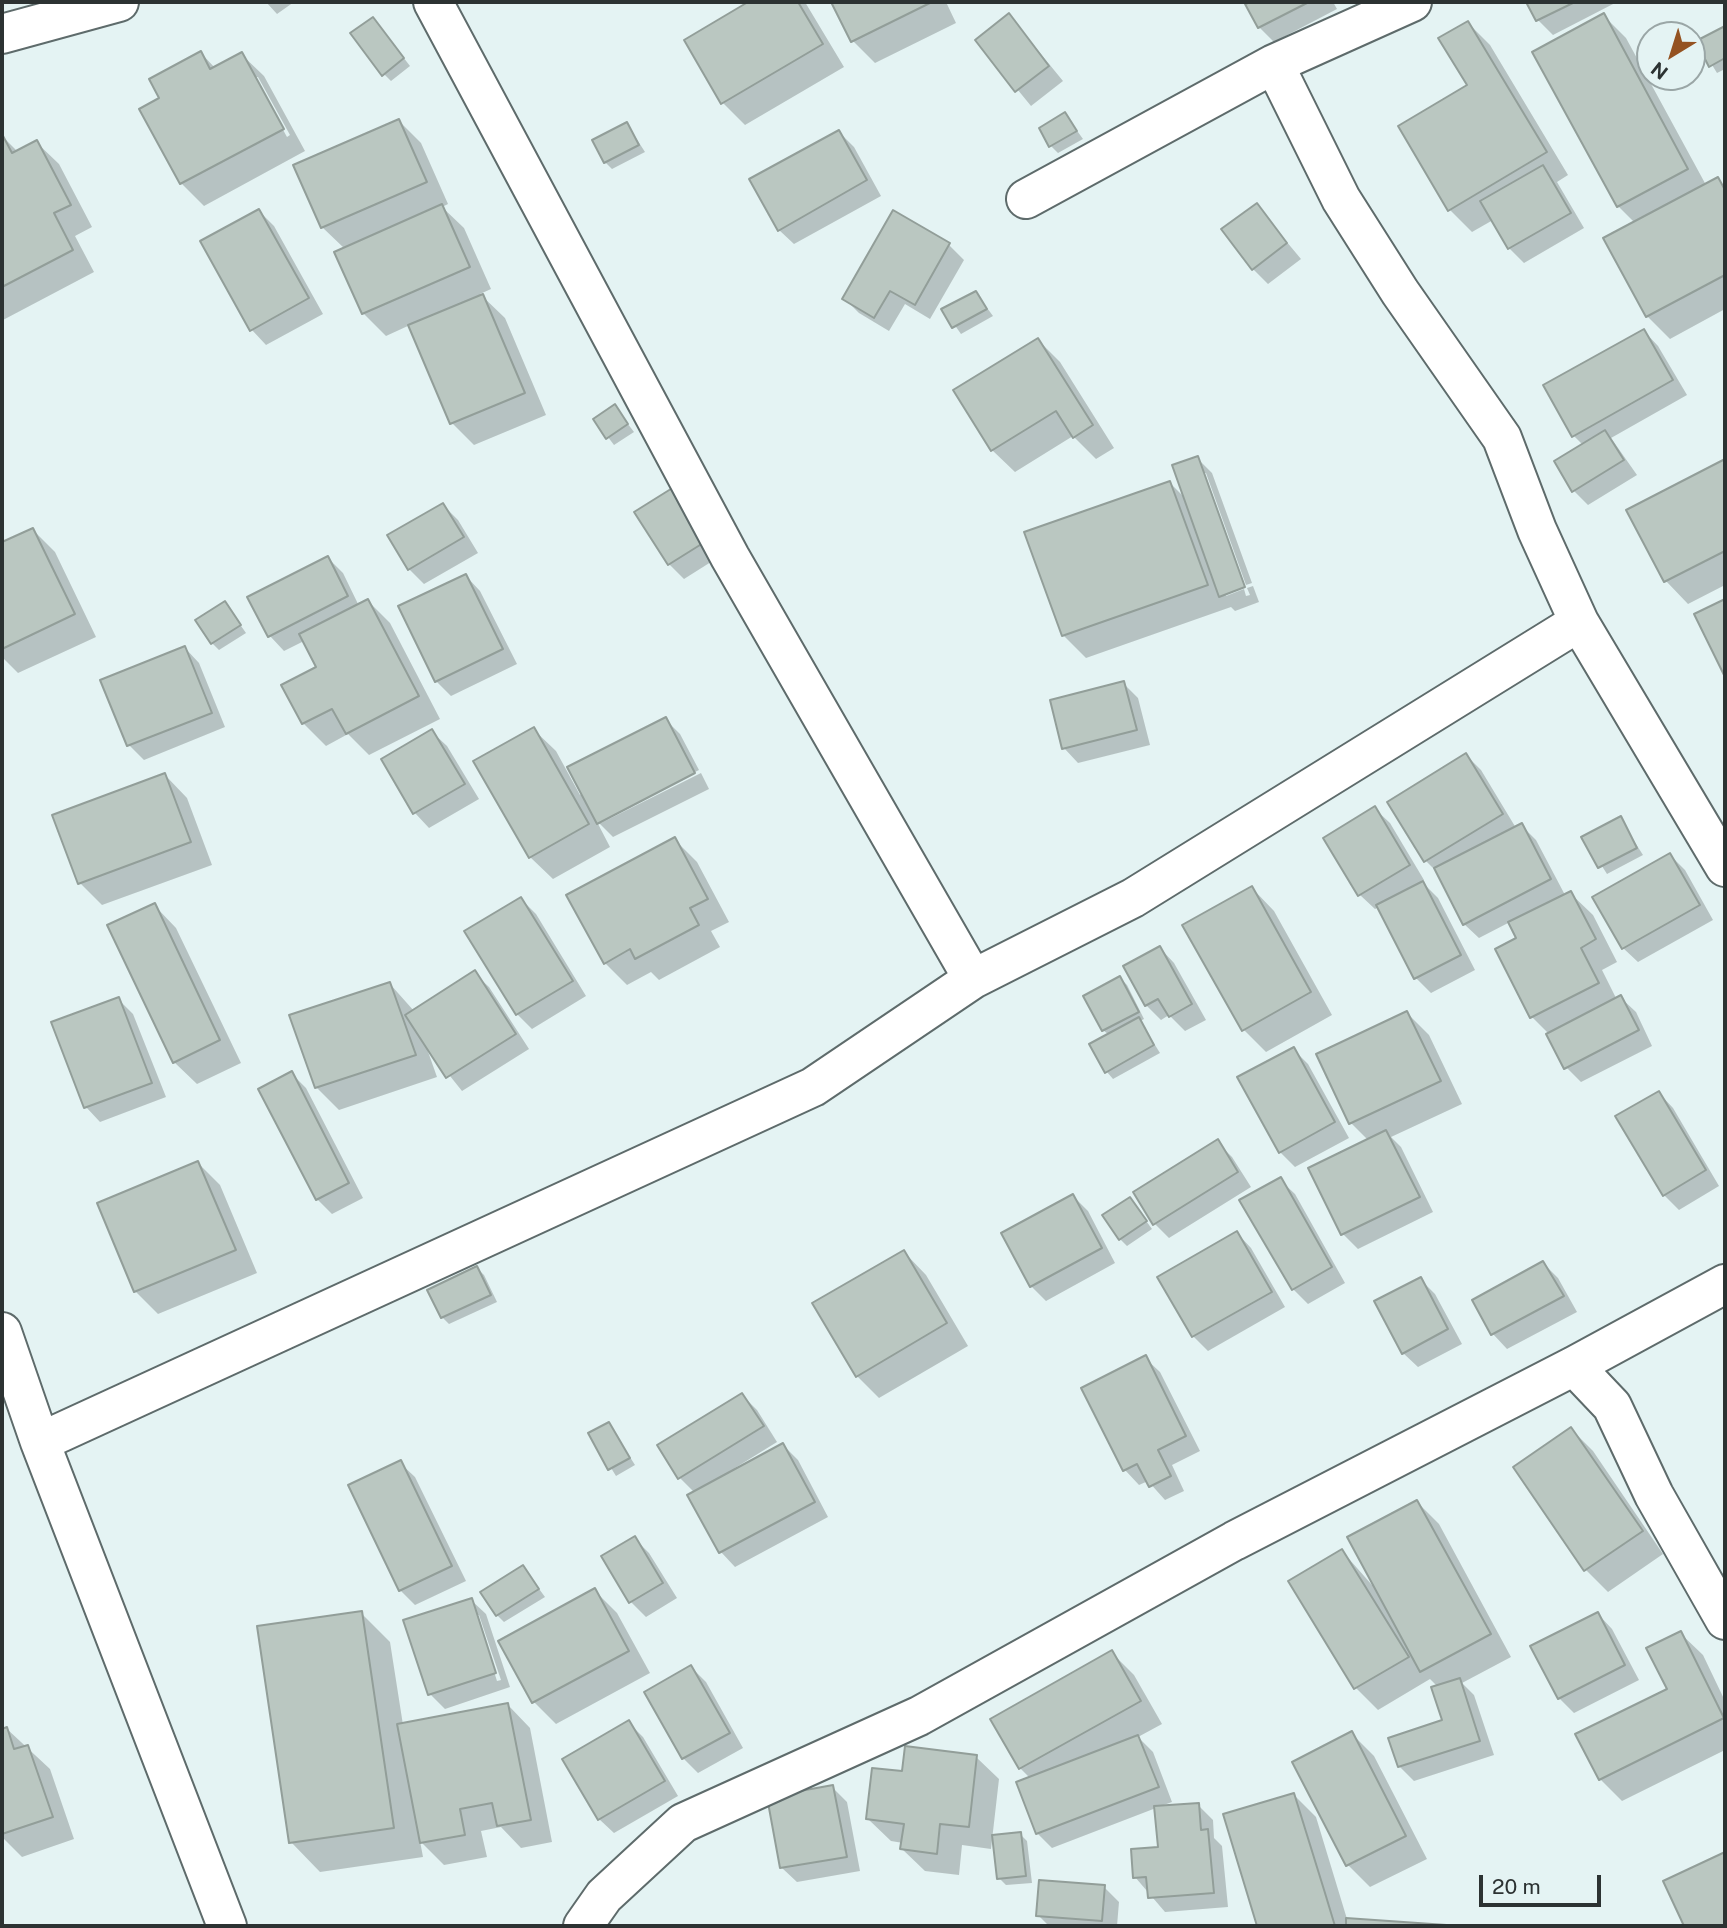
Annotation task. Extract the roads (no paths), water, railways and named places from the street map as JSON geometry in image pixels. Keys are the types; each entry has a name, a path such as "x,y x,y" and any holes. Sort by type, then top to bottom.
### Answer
{"street":[{"path":"2,34 119,2"},
{"path":"433,2 730,557 973,979"},
{"path":"1027,199 1274,65 1412,2"},
{"path":"1274,65 1341,199 1400,292 1502,438 1537,530 1579,622 1725,867"},
{"path":"40,1442 813,1087 973,979 1133,898 1579,622"},
{"path":"583,1926 604,1896 683,1823 919,1716 1234,1541 1574,1366 1725,1284"},
{"path":"2,1332 40,1442 227,1926"},
{"path":"1574,1366 1612,1406 1654,1495 1725,1620"}]}
